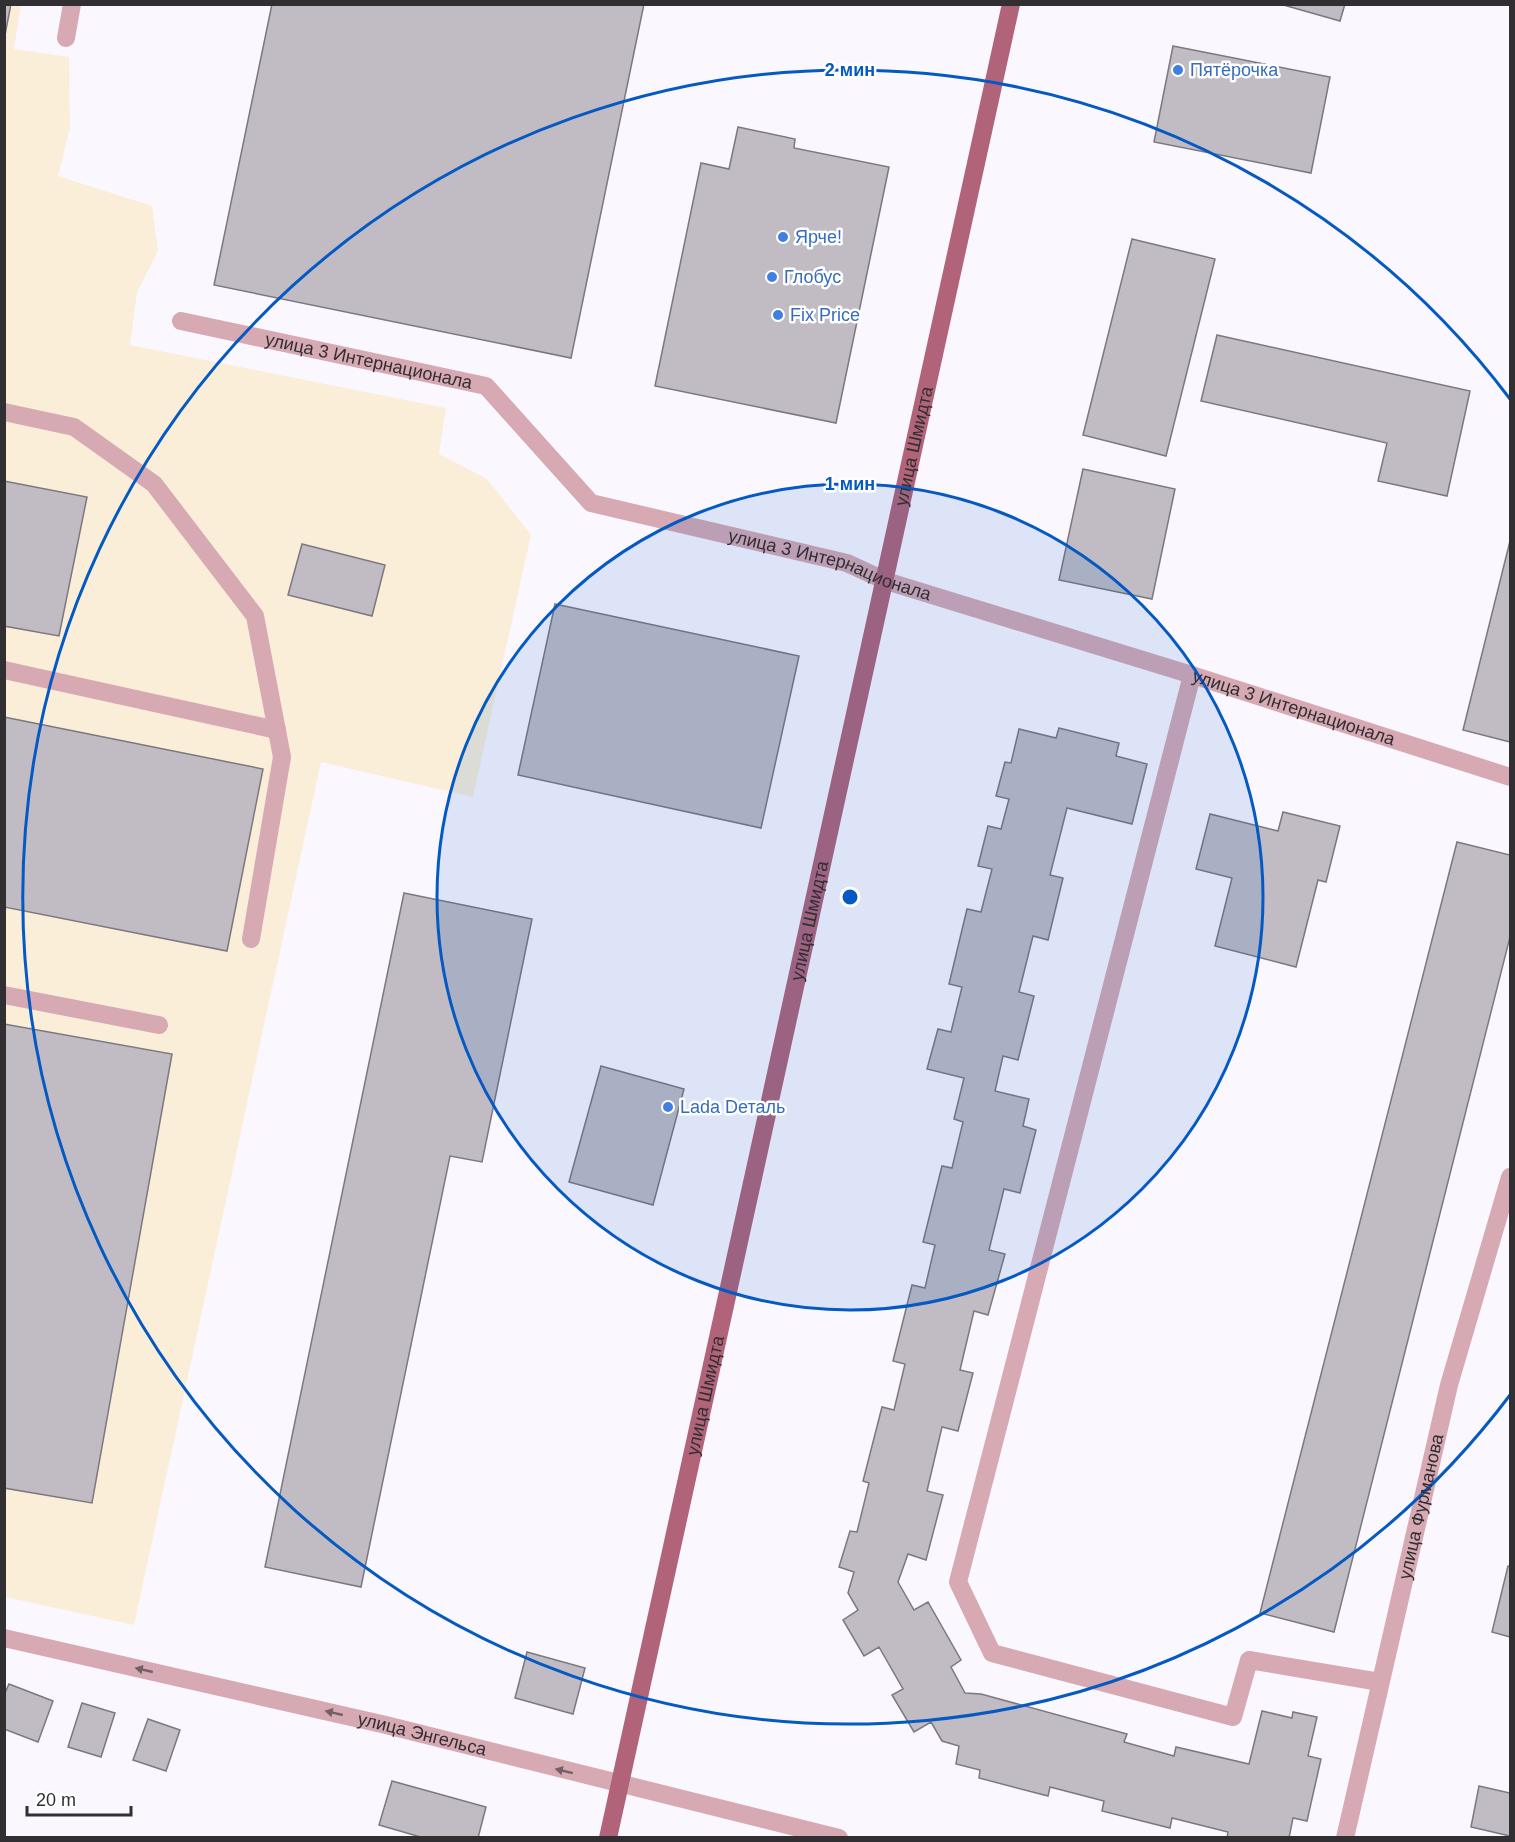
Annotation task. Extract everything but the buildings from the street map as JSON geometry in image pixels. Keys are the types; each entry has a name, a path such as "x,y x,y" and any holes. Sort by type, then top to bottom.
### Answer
{"main road":[{"name":"улица Шмидта","path":"608,1838 1011,4"}],"street":[{"path":"66,38 72,4"},
{"name":"улица 3 Интернационала","path":"181,321 486,386 591,503 847,563 886,581 1192,675 1510,777"},
{"path":"4,412 74,427 154,484 255,616 282,757 251,939"},
{"path":"4,670 277,730"},
{"path":"1192,675 958,1582 992,1653 1233,1717 1249,1660 1380,1682"},
{"path":"4,995 159,1024"},
{"name":"улица Фурманова","path":"1345,1838 1449,1385 1510,1177"},
{"name":"улица Энгельса","path":"4,1638 386,1725 839,1838"}],"shaded area":[{"path":"21,4 14,49 69,57 70,128 58,176 152,206 158,251 137,292 130,345 446,408 439,454 487,479 531,535 473,797 321,762 134,1625 5,1597 4,5"}],"place":[{"name":"Пятёрочка","path":"1178,70"},
{"name":"Ярче!","path":"783,237"},
{"name":"Глобус","path":"772,277"},
{"name":"Fix Price","path":"778,315"},
{"name":"Lada Dеталь","path":"668,1107"}]}
